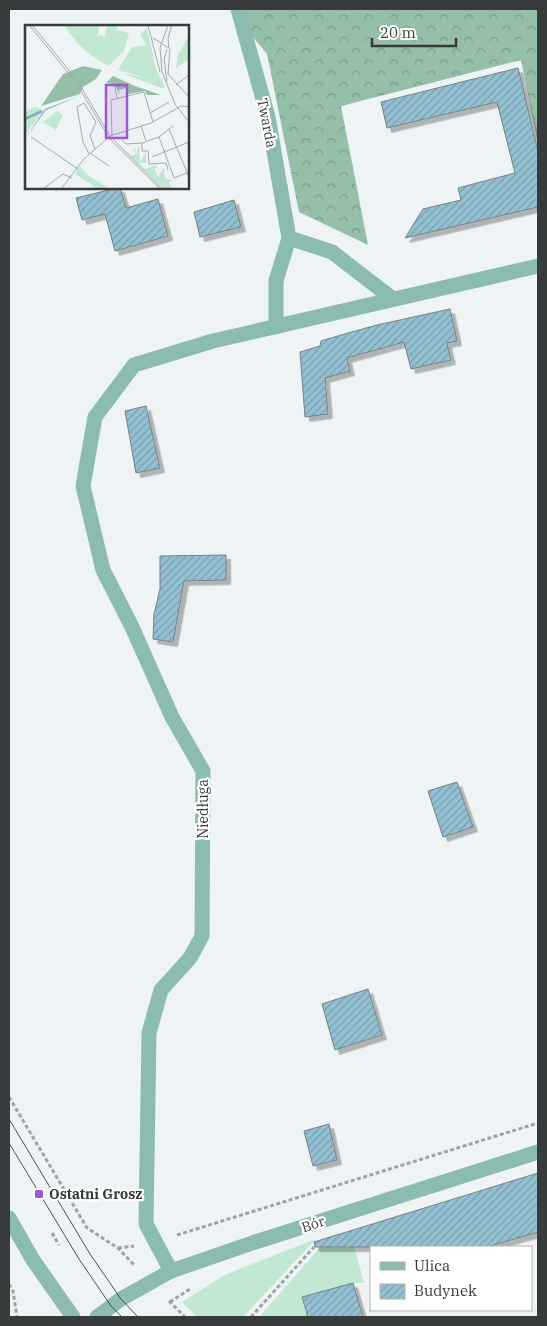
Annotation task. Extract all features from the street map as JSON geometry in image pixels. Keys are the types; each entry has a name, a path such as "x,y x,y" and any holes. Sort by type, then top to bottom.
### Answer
{"street":[{"name":"Twarda","path":"238,9 268,117 289,238 276,281 276,327"},
{"path":"289,238 332,252 393,299"},
{"path":"276,327 538,266"},
{"name":"Niedługa","path":"171,1272 146,1224 149,1034 161,990 190,958 202,936 203,772 172,717 132,627 103,570 83,486 95,417 134,364 213,341 276,327"},
{"name":"Bór","path":"97,1317 120,1299 171,1272 255,1242 538,1152"},
{"path":"9,1218 29,1254 73,1317"}],"path":[{"path":"9,1097 87,1228 118,1248 136,1267"},
{"path":"118,1248 156,1242 538,1123"},
{"path":"52,1232 59,1245"},
{"path":"251,1317 315,1246"},
{"path":"9,1284 13,1291 17,1317"},
{"path":"164,1296 185,1317"}],"green space":[{"path":"230,9 538,9 538,143 521,60 341,106 368,245 299,212 267,54"},
{"path":"350,1231 364,1283 353,1283 302,1297 308,1317 259,1317 330,1236"},
{"path":"316,1239 243,1317 197,1317 182,1302 223,1276"}],"building":[{"path":"518,68 538,151 538,207 405,238 423,209 461,200 458,188 515,173 497,102 387,128 381,102"},
{"path":"120,189 126,208 158,199 168,236 115,251 105,214 82,220 76,198"},
{"path":"234,200 241,227 200,237 194,212"},
{"path":"450,309 457,341 447,343 451,360 411,369 404,342 347,358 350,371 325,378 328,414 305,417 300,352 320,346 321,341 341,335"},
{"path":"146,406 160,468 136,473 125,411"},
{"path":"226,555 226,580 184,581 173,642 153,639 154,614 160,589 160,556"},
{"path":"457,782 473,827 443,837 428,791"},
{"path":"368,989 382,1035 335,1050 322,1004"},
{"path":"329,1124 337,1160 313,1166 304,1131"},
{"path":"538,1173 538,1232 490,1246 315,1247 314,1242"},
{"path":"353,1283 363,1317 308,1317 302,1297"}],"tram line":[{"path":"9,1119 90,1254 121,1299 138,1317"},
{"path":"9,1143 79,1259 111,1306 122,1317"}],"place":[{"name":"Ostatni Grosz","path":"39,1194"}]}
